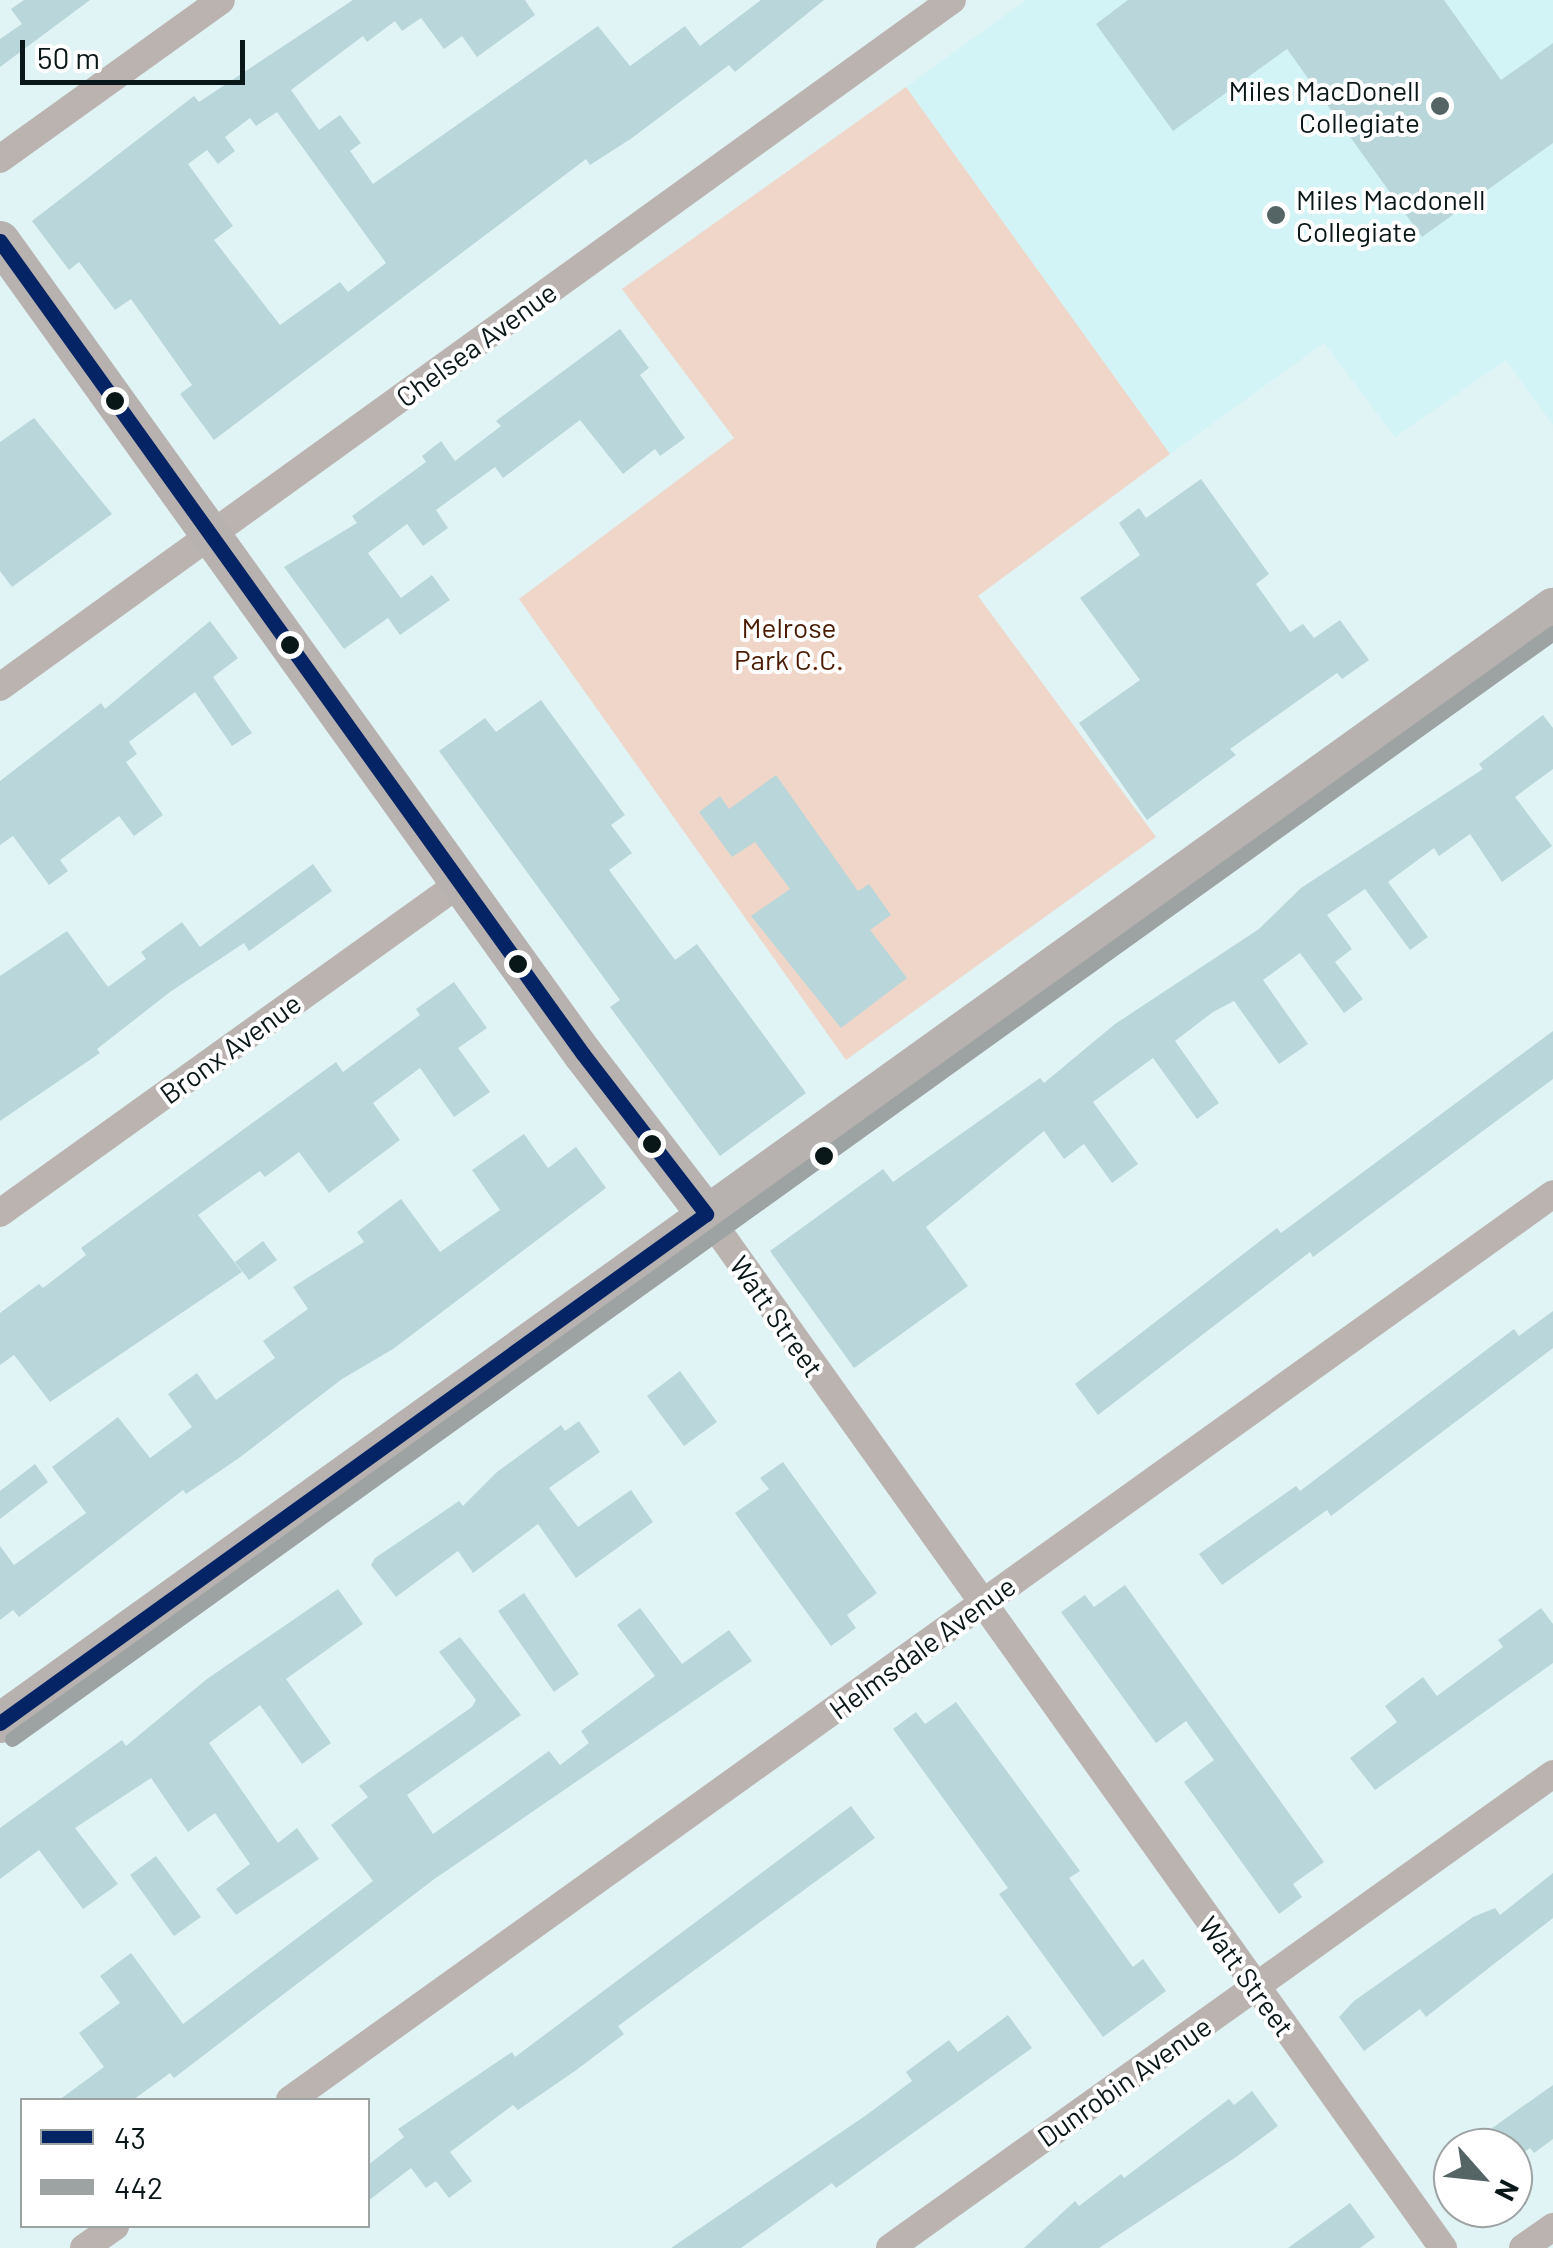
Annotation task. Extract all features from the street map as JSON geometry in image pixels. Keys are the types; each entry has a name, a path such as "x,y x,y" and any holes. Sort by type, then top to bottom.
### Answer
{"street":[{"path":"0,159 221,0"},
{"name":"Chelsea Avenue","path":"0,687 952,0"},
{"name":"Watt Street","path":"0,242 460,883 706,1214 1443,2248"},
{"path":"0,1724 1553,608"},
{"name":"Bronx Avenue","path":"0,1213 460,883"},
{"name":"Helmsdale Avenue","path":"293,2098 1553,1194"},
{"name":"Dunrobin Avenue","path":"890,2248 1553,1774"},
{"path":"1523,2248 1553,2226"},
{"path":"84,2248 112,2228"}],"shaded area":[{"name":"Miles Macdonell Collegiate","path":"1026,0 1553,0 1553,425 1506,360 1395,437 1324,343 1170,454 906,87"}],"green space":[{"name":"Melrose Park C.C.","path":"906,87 1170,454 978,596 1156,837 846,1060 519,599 734,438 622,289"}],"building":[{"path":"24,0 90,0 0,67 0,39 22,24 11,9"},
{"path":"353,0 525,0 535,15 477,57 462,36 444,49 421,18 402,31 395,21 367,42 363,36 291,90 319,130 340,115 361,143 350,151 373,184 598,26 630,66 685,26 700,46 761,0 824,0 735,72 729,65 632,138 590,165 586,159 214,440 180,394 192,385 131,299 115,310 79,262 69,270 32,221 194,96 199,102","holes":["277,112 386,263 348,292 340,282 280,325 214,240 233,226 188,164 207,150 218,164 235,151 225,137 250,118 256,126"]},
{"name":"Miles MacDonell Collegiate","path":"1128,0 1444,0 1501,80 1553,43 1553,143 1422,237 1287,49 1173,131 1096,24"},
{"path":"620,329 649,368 640,375 685,438 660,456 655,449 623,474 580,420 503,478 495,467 436,510 448,528 423,546 407,524 368,553 401,598 432,575 450,600 400,635 388,618 344,649 284,567 357,523 352,516 426,462 422,456 441,441 455,461 501,426 496,421"},
{"path":"34,418 112,514 12,587 0,571 0,442"},
{"path":"1201,479 1269,574 1256,584 1290,632 1303,624 1314,638 1340,620 1369,660 1342,679 1337,673 1230,749 1236,755 1147,820 1079,723 1140,680 1080,598 1140,555 1119,523 1139,508 1146,518"},
{"path":"210,621 238,658 213,677 252,733 232,746 195,692 129,742 137,754 126,762 163,815 134,836 119,816 60,860 68,871 49,885 13,836 0,845 0,781 101,703 105,709"},
{"path":"541,700 625,815 611,825 632,853 609,870 675,960 697,944 806,1093 720,1156 610,1007 620,1000 439,751 485,718 496,732"},
{"path":"1543,715 1553,728 1553,769 1515,797 1552,846 1502,882 1470,834 1439,856 1434,848 1388,882 1428,937 1410,950 1365,889 1327,915 1352,949 1335,962 1363,999 1344,1013 1300,953 1263,980 1308,1044 1279,1064 1234,1001 1213,1012 1175,1041 1219,1103 1197,1119 1153,1058 1093,1102 1138,1164 1112,1183 1084,1144 1064,1159 1044,1131 926,1227 968,1286 854,1368 770,1251 883,1169 893,1182 1040,1078 1044,1083 1115,1024 1259,929 1301,888 1483,769 1479,764"},
{"path":"776,775 858,891 869,884 891,915 870,930 907,978 841,1028 751,916 790,889 755,842 732,857 699,812 720,796 729,809"},
{"path":"313,864 332,891 249,951 244,943 170,992 97,1049 100,1053 0,1121 0,976 67,931 108,987 146,959 141,952 182,922 200,947"},
{"path":"454,982 487,1028 458,1048 490,1092 454,1117 420,1068 373,1103 400,1140 329,1193 299,1152 265,1177 260,1171 198,1215 242,1272 50,1402 14,1355 0,1365 0,1313 39,1284 43,1288 86,1255 81,1248 336,1062 343,1072 420,1015 416,1009"},
{"path":"1553,1031 1553,1079 1313,1257 1310,1252 1098,1415 1075,1384 1277,1228 1281,1233"},
{"path":"524,1134 548,1168 576,1147 606,1188 393,1349 342,1379 186,1494 183,1490 19,1617 13,1610 0,1620 0,1546 14,1565 86,1513 52,1467 118,1417 150,1458 192,1427 168,1394 197,1373 216,1400 275,1358 263,1341 308,1309 293,1287 364,1242 357,1232 401,1199 440,1252 500,1210 472,1170"},
{"path":"263,1241 277,1260 249,1280 235,1262"},
{"path":"1553,1311 1553,1348 1331,1516 1327,1510 1222,1585 1199,1554 1296,1486 1300,1491 1514,1329 1519,1336"},
{"path":"680,1371 717,1422 684,1446 647,1396"},
{"path":"579,1421 600,1452 549,1488 578,1527 631,1490 653,1522 576,1578 538,1524 473,1573 458,1551 396,1597 371,1565 375,1558 459,1501 463,1506 497,1472 561,1425 565,1431"},
{"path":"783,1462 877,1593 847,1615 856,1628 831,1646 735,1513 769,1489 760,1478"},
{"path":"35,1464 48,1482 0,1519 0,1491"},
{"path":"1125,1585 1324,1862 1293,1884 1302,1897 1279,1914 1184,1782 1214,1760 1186,1721 1156,1743 1061,1612 1085,1595 1094,1607"},
{"path":"338,1589 363,1624 286,1679 331,1743 302,1764 260,1705 209,1743 278,1843 297,1828 319,1859 236,1915 216,1889 250,1864 215,1813 188,1832 151,1778 75,1828 118,1884 83,1909 39,1850 0,1879 0,1828 122,1740 126,1746 207,1679"},
{"path":"524,1593 579,1674 554,1692 498,1611"},
{"path":"640,1608 682,1664 729,1630 752,1661 433,1880 174,2078 170,2073 136,2098 62,2098 104,2067 79,2033 120,2003 100,1976 131,1953 183,2024 373,1881 331,1825 368,1797 359,1786 472,1707 476,1700 439,1652 460,1637 521,1715 407,1795 433,1834 549,1751 560,1765 589,1743 581,1731 655,1676 617,1625"},
{"path":"1541,1608 1553,1624 1553,1663 1375,1790 1350,1758 1397,1722 1385,1706 1423,1677 1437,1696 1503,1647 1498,1640"},
{"path":"956,1702 1080,1871 1069,1878 1133,1967 1143,1959 1166,1991 1103,2037 999,1894 1008,1888 893,1729 916,1712 925,1724"},
{"path":"851,1806 875,1838 618,2026 624,2034 575,2071 518,2110 513,2105 450,2152 472,2181 449,2198 436,2181 426,2188 411,2168 370,2199 370,2163 404,2137 398,2129 512,2052 515,2057"},
{"path":"156,1856 201,1917 174,1936 130,1875"},
{"path":"1553,1873 1553,1918 1426,2017 1420,2009 1364,2051 1339,2017 1354,2001 1473,1917 1495,1908 1500,1915"},
{"path":"1008,2015 1032,2048 836,2188 832,2183 741,2248 671,2248 912,2081 906,2072 949,2040 958,2052"},
{"path":"1553,2085 1553,2139 1534,2153 1533,2128 1492,2128"},
{"path":"1252,2091 1278,2126 1236,2157 1099,2248 1024,2248 1075,2201 1079,2206 1121,2174 1124,2178 1229,2099 1234,2105"},
{"path":"1350,2203 1375,2237 1360,2248 1288,2248"}],"transit line":[{"name":"43","path":"0,241 583,1054 706,1214"},
{"name":"442","path":"12,1739 1553,633"},
{"name":"43","path":"0,1723 706,1214"}],"place":[{"name":"Miles MacDonell Collegiate","path":"1440,106"},
{"name":"Miles Macdonell Collegiate","path":"1276,215"}]}
